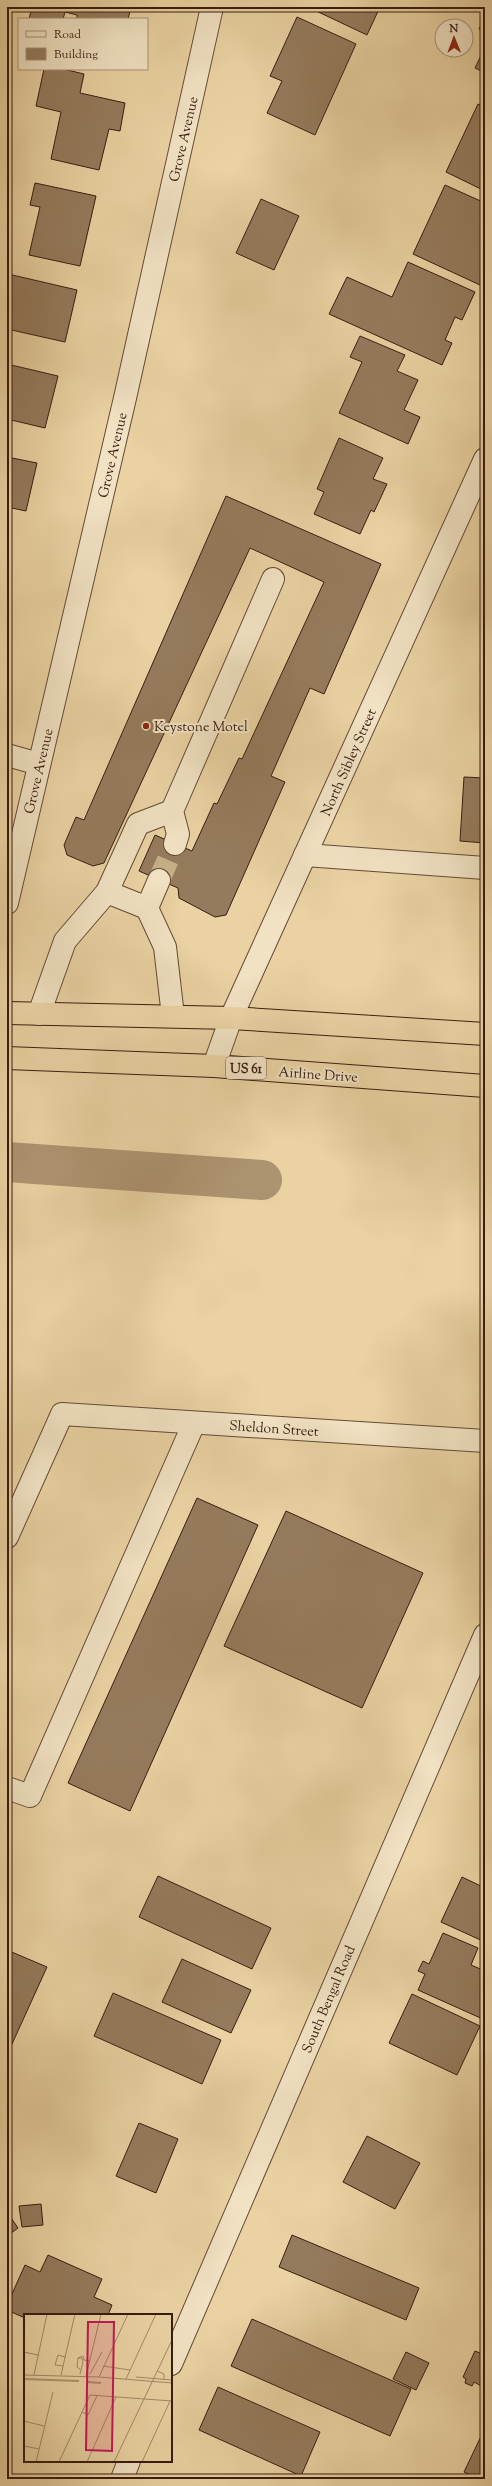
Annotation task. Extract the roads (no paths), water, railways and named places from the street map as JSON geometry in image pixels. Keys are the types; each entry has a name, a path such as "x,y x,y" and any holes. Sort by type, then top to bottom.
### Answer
{"highway":[{"path":"7,1013 231,1018 485,1034"},
{"name":"Airline Drive","path":"7,1058 214,1066 485,1086"}],"street":[{"name":"Grove Avenue","path":"7,903 125,398 212,7"},
{"name":"North Sibley Street","path":"214,1066 231,1018 485,460"},
{"path":"175,844 178,834 172,811 273,579"},
{"path":"7,755 40,764"},
{"path":"39,1014 65,941 107,892 138,824 172,811"},
{"path":"305,855 485,868"},
{"path":"147,908 159,880"},
{"path":"107,892 147,908 164,947 173,1016"},
{"name":"Sheldon Street","path":"7,1537 62,1414 485,1442"},
{"path":"7,1788 30,1796 194,1423"},
{"name":"South Bengal Road","path":"172,2362 485,1635"},
{"path":"122,2479 129,2462"}],"waterway":[{"path":"7,1162 262,1180"}],"tunnel":[{"path":"159,880 175,844"}],"place":[{"name":"Keystone Motel","path":"146,726"}]}
